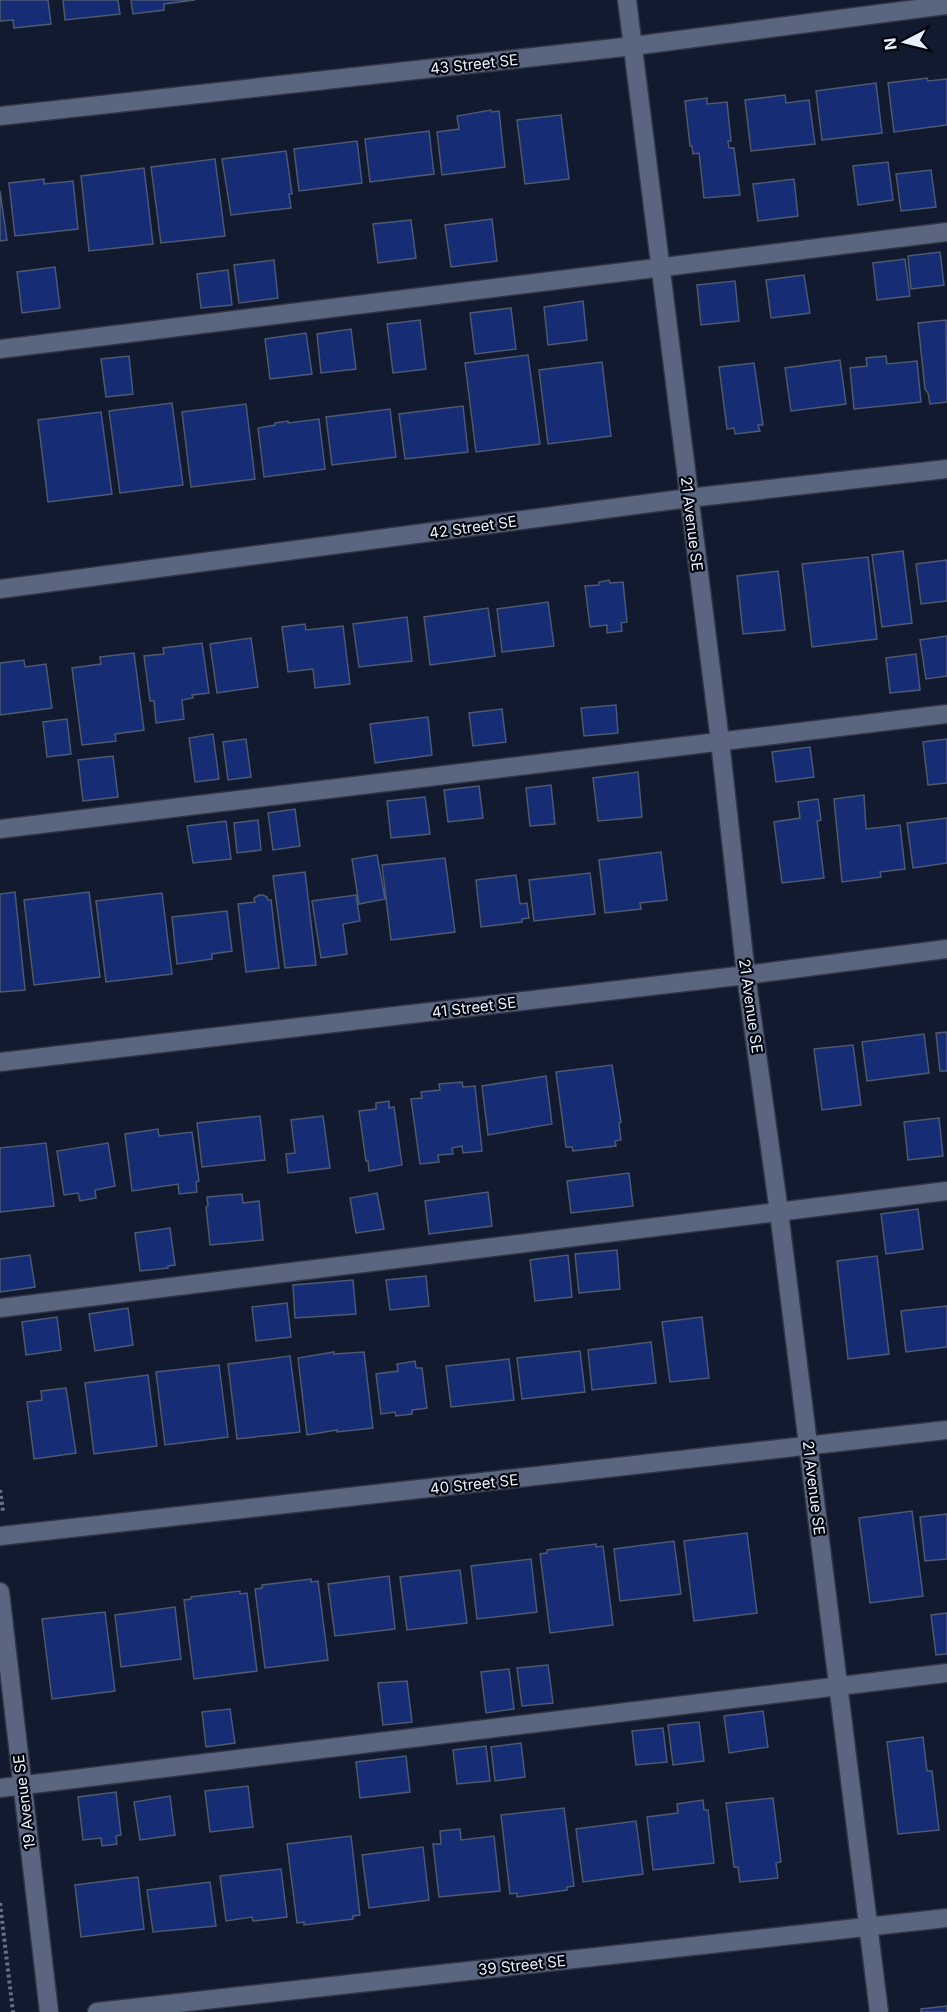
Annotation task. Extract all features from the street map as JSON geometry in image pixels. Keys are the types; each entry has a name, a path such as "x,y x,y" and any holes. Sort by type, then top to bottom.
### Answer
{"street":[{"name":"21 Avenue SE","path":"627,0 720,741 746,975 779,1212 879,2012"},
{"name":"43 Street SE","path":"0,116 633,46 947,5"},
{"path":"0,349 947,232"},
{"name":"42 Street SE","path":"0,589 689,498 947,469"},
{"path":"0,829 947,714"},
{"name":"41 Street SE","path":"0,1062 746,975 947,949"},
{"path":"0,1308 947,1191"},
{"name":"40 Street SE","path":"0,1536 947,1430"},
{"name":"19 Avenue SE","path":"0,1592 49,2012"},
{"path":"0,1788 947,1673"},
{"name":"39 Street SE","path":"97,2012 947,1918"}],"path":[{"path":"0,1903 13,2012"}],"building":[{"path":"0,0 48,0 51,24 14,28 13,20 0,21"},
{"path":"63,0 118,0 120,14 65,20"},
{"path":"131,0 195,0 164,4 164,10 133,14"},
{"path":"927,78 928,81 947,79 947,125 894,132 888,83"},
{"path":"876,83 882,133 822,140 816,91"},
{"path":"785,95 786,103 809,100 815,144 751,151 745,100"},
{"path":"707,98 707,104 727,102 731,141 728,141 729,148 734,148 740,195 704,198 699,153 693,154 692,146 690,146 685,101"},
{"path":"491,110 492,112 499,111 505,167 442,175 437,132 459,129 457,116"},
{"path":"561,115 569,179 525,184 517,120"},
{"path":"429,131 434,174 370,182 365,139"},
{"path":"357,141 362,183 299,191 294,149"},
{"path":"286,151 292,194 289,194 291,208 231,215 222,159"},
{"path":"215,159 225,236 161,243 151,167"},
{"path":"888,162 893,200 858,205 853,166"},
{"path":"144,168 153,244 89,251 81,176"},
{"path":"931,170 936,207 901,211 896,174"},
{"path":"44,179 44,184 73,181 78,229 15,236 9,183"},
{"path":"794,179 798,216 758,221 753,184"},
{"path":"0,191 7,240 0,241"},
{"path":"492,219 497,261 451,267 445,225"},
{"path":"411,220 416,258 378,263 373,224"},
{"path":"940,252 944,285 911,289 908,256"},
{"path":"905,259 910,296 877,300 873,263"},
{"path":"274,260 278,298 239,303 234,265"},
{"path":"55,267 60,308 22,313 17,272"},
{"path":"228,270 232,305 201,308 197,274"},
{"path":"804,275 810,313 771,318 766,280"},
{"path":"735,281 739,321 701,325 697,285"},
{"path":"583,301 587,340 548,345 544,307"},
{"path":"511,308 516,349 475,354 470,313"},
{"path":"420,320 426,369 393,373 387,324"},
{"path":"946,320 947,402 930,404 925,389 918,323"},
{"path":"351,329 356,369 321,373 317,334"},
{"path":"306,333 312,374 270,379 265,339"},
{"path":"528,355 540,444 476,452 465,363"},
{"path":"129,356 133,394 106,397 101,359"},
{"path":"886,356 887,364 917,361 921,402 854,409 850,368 867,366 866,358"},
{"path":"840,360 846,404 791,411 785,368"},
{"path":"602,362 611,436 548,444 539,370"},
{"path":"754,363 763,425 758,425 760,431 735,434 734,428 727,429 719,367"},
{"path":"172,403 183,485 120,493 109,411"},
{"path":"246,404 255,479 191,487 182,412"},
{"path":"463,406 468,452 405,459 399,414"},
{"path":"390,409 396,457 332,465 326,417"},
{"path":"101,412 112,494 48,502 38,420"},
{"path":"319,419 325,469 264,477 258,428 288,421 288,423"},
{"path":"903,551 912,623 882,627 872,555"},
{"path":"868,557 877,639 812,647 802,564"},
{"path":"947,560 947,601 921,604 916,564"},
{"path":"778,571 785,630 743,634 737,576"},
{"path":"609,580 610,583 623,582 627,622 621,623 622,631 607,633 607,625 590,627 585,586 599,585 599,582"},
{"path":"548,602 554,646 502,652 497,609"},
{"path":"488,608 495,656 430,665 424,617"},
{"path":"407,617 412,661 359,667 353,624"},
{"path":"305,624 306,630 343,626 350,684 315,688 313,669 288,672 282,627"},
{"path":"947,636 947,676 926,679 920,640"},
{"path":"251,638 258,687 217,693 210,644"},
{"path":"202,643 209,693 192,695 193,698 182,700 184,719 156,723 154,701 150,701 144,656 164,654 163,648"},
{"path":"134,653 144,730 115,734 116,741 82,745 72,668 101,664 100,657"},
{"path":"916,654 920,690 890,693 886,658"},
{"path":"24,660 25,667 46,664 52,708 0,715 0,663"},
{"path":"616,705 618,733 584,736 581,708"},
{"path":"502,709 506,742 473,746 469,713"},
{"path":"428,717 432,755 375,763 370,724"},
{"path":"67,719 71,754 47,757 43,722"},
{"path":"213,734 219,779 195,782 189,738"},
{"path":"246,739 251,777 228,780 223,742"},
{"path":"947,739 947,783 928,785 923,742"},
{"path":"810,747 814,777 776,782 772,752"},
{"path":"113,756 118,797 83,801 78,760"},
{"path":"638,772 642,817 598,821 593,778"},
{"path":"551,785 555,824 530,826 526,788"},
{"path":"479,786 483,818 448,822 444,790"},
{"path":"864,795 866,829 900,825 905,869 880,872 881,877 842,882 834,799"},
{"path":"425,797 430,834 391,838 387,801"},
{"path":"818,799 821,820 817,821 824,878 782,883 774,822 800,818 798,802"},
{"path":"295,809 300,846 273,850 268,813"},
{"path":"947,818 947,863 913,868 907,823"},
{"path":"258,820 261,850 237,853 234,823"},
{"path":"226,821 231,859 193,863 187,826"},
{"path":"661,852 667,900 640,903 641,909 605,913 599,860"},
{"path":"377,855 385,899 359,904 352,859"},
{"path":"445,858 455,932 391,940 382,865"},
{"path":"305,872 316,965 285,968 273,876"},
{"path":"590,873 595,914 534,921 529,880"},
{"path":"516,875 520,904 527,903 529,918 522,919 522,922 481,927 476,880"},
{"path":"15,892 25,990 0,992 0,894"},
{"path":"89,892 100,977 34,985 24,900"},
{"path":"162,893 172,974 106,982 96,901"},
{"path":"259,895 271,900 279,968 246,972 238,904 255,902 254,898"},
{"path":"356,895 360,921 343,924 347,954 321,958 312,901"},
{"path":"227,911 232,951 212,954 212,959 177,964 172,917"},
{"path":"947,1032 947,1071 940,1071 936,1033"},
{"path":"924,1034 929,1073 867,1081 862,1042"},
{"path":"853,1045 861,1105 822,1110 814,1049"},
{"path":"612,1065 621,1122 619,1123 621,1140 615,1141 616,1146 573,1151 572,1147 566,1147 556,1072"},
{"path":"546,1076 552,1124 488,1135 482,1086"},
{"path":"462,1082 463,1087 475,1086 482,1151 463,1153 462,1146 452,1148 453,1154 438,1155 439,1162 420,1164 411,1099 422,1098 421,1092 440,1090 439,1084"},
{"path":"389,1101 389,1108 394,1107 402,1165 369,1171 359,1111 376,1109 376,1103"},
{"path":"260,1116 265,1160 202,1167 197,1123"},
{"path":"323,1116 330,1168 288,1173 286,1154 295,1153 291,1120"},
{"path":"939,1118 943,1156 908,1160 904,1122"},
{"path":"158,1129 159,1136 192,1132 199,1181 196,1182 197,1192 179,1194 178,1184 132,1191 125,1134"},
{"path":"46,1143 54,1206 0,1212 0,1148"},
{"path":"108,1143 115,1186 95,1190 96,1198 80,1201 78,1193 64,1195 57,1151"},
{"path":"629,1173 633,1206 571,1213 567,1181"},
{"path":"488,1192 492,1226 429,1234 425,1201"},
{"path":"377,1193 384,1229 356,1233 350,1198"},
{"path":"242,1194 243,1203 259,1201 263,1240 210,1245 207,1197"},
{"path":"918,1209 923,1249 886,1254 881,1214"},
{"path":"170,1228 175,1265 140,1271 135,1233"},
{"path":"617,1250 620,1289 579,1293 575,1254"},
{"path":"30,1255 35,1287 0,1292 0,1259"},
{"path":"568,1255 572,1297 535,1301 530,1260"},
{"path":"877,1256 889,1354 848,1359 837,1261"},
{"path":"426,1276 429,1306 390,1310 386,1280"},
{"path":"353,1280 356,1314 295,1318 293,1285"},
{"path":"287,1303 291,1337 256,1341 252,1307"},
{"path":"947,1306 947,1347 906,1352 901,1311"},
{"path":"128,1308 133,1345 95,1351 89,1314"},
{"path":"57,1317 61,1350 26,1355 22,1322"},
{"path":"702,1317 709,1378 670,1382 662,1322"},
{"path":"651,1342 656,1383 592,1390 588,1350"},
{"path":"580,1351 585,1392 522,1399 517,1358"},
{"path":"334,1352 334,1354 364,1352 373,1428 337,1432 337,1430 307,1435 298,1358"},
{"path":"290,1356 300,1432 237,1439 228,1364"},
{"path":"509,1359 514,1400 451,1407 446,1366"},
{"path":"415,1361 416,1368 422,1368 427,1408 412,1410 412,1414 396,1416 395,1412 381,1414 376,1374 398,1371 397,1364"},
{"path":"219,1365 228,1437 165,1445 156,1372"},
{"path":"148,1375 157,1446 94,1454 85,1383"},
{"path":"66,1388 76,1453 34,1459 27,1402 42,1400 41,1391"},
{"path":"912,1511 923,1596 870,1603 859,1518"},
{"path":"947,1514 947,1559 925,1561 920,1517"},
{"path":"747,1533 757,1613 694,1621 684,1541"},
{"path":"674,1541 681,1594 620,1601 614,1549"},
{"path":"596,1544 596,1547 603,1546 613,1625 550,1633 540,1554 547,1553 547,1550"},
{"path":"531,1559 537,1612 477,1619 471,1566"},
{"path":"460,1570 467,1623 407,1630 400,1577"},
{"path":"389,1576 395,1629 335,1636 328,1584"},
{"path":"311,1579 311,1582 318,1581 328,1660 265,1668 255,1589 262,1588 262,1585"},
{"path":"240,1591 240,1594 247,1593 257,1671 194,1679 184,1600 191,1599 191,1597"},
{"path":"175,1607 181,1659 121,1667 115,1615"},
{"path":"105,1612 115,1691 52,1699 42,1619"},
{"path":"947,1613 947,1654 936,1655 931,1615"},
{"path":"548,1665 553,1703 522,1706 517,1668"},
{"path":"509,1669 514,1709 486,1713 481,1672"},
{"path":"407,1681 412,1722 383,1725 378,1683"},
{"path":"230,1709 235,1743 206,1747 202,1712"},
{"path":"763,1711 768,1747 729,1753 724,1716"},
{"path":"699,1722 704,1761 673,1765 668,1725"},
{"path":"663,1728 667,1762 636,1765 632,1731"},
{"path":"923,1737 927,1771 932,1771 939,1830 898,1834 887,1742"},
{"path":"521,1743 525,1777 495,1781 491,1747"},
{"path":"486,1746 490,1781 457,1784 453,1750"},
{"path":"406,1756 410,1792 360,1798 356,1762"},
{"path":"248,1786 253,1827 210,1832 205,1791"},
{"path":"116,1792 121,1835 116,1836 117,1844 102,1846 101,1838 83,1840 78,1797"},
{"path":"170,1796 175,1835 140,1840 134,1802"},
{"path":"773,1798 781,1862 776,1863 778,1878 740,1882 738,1867 734,1867 726,1803"},
{"path":"703,1800 704,1810 708,1810 714,1863 653,1870 647,1817 678,1813 677,1804"},
{"path":"564,1808 574,1886 567,1887 567,1890 517,1897 517,1893 510,1894 501,1815"},
{"path":"636,1821 643,1874 583,1882 576,1829"},
{"path":"460,1829 461,1840 494,1836 500,1891 439,1897 433,1844 441,1844 440,1831"},
{"path":"351,1836 360,1915 353,1916 353,1919 304,1925 304,1922 297,1923 287,1844"},
{"path":"423,1847 429,1900 369,1908 362,1855"},
{"path":"281,1869 287,1917 253,1921 252,1917 226,1921 220,1876"},
{"path":"138,1877 144,1929 81,1937 75,1885"},
{"path":"210,1882 216,1926 153,1932 147,1890"},
{"path":"947,2006 947,2012 921,2012 921,2009"}]}
